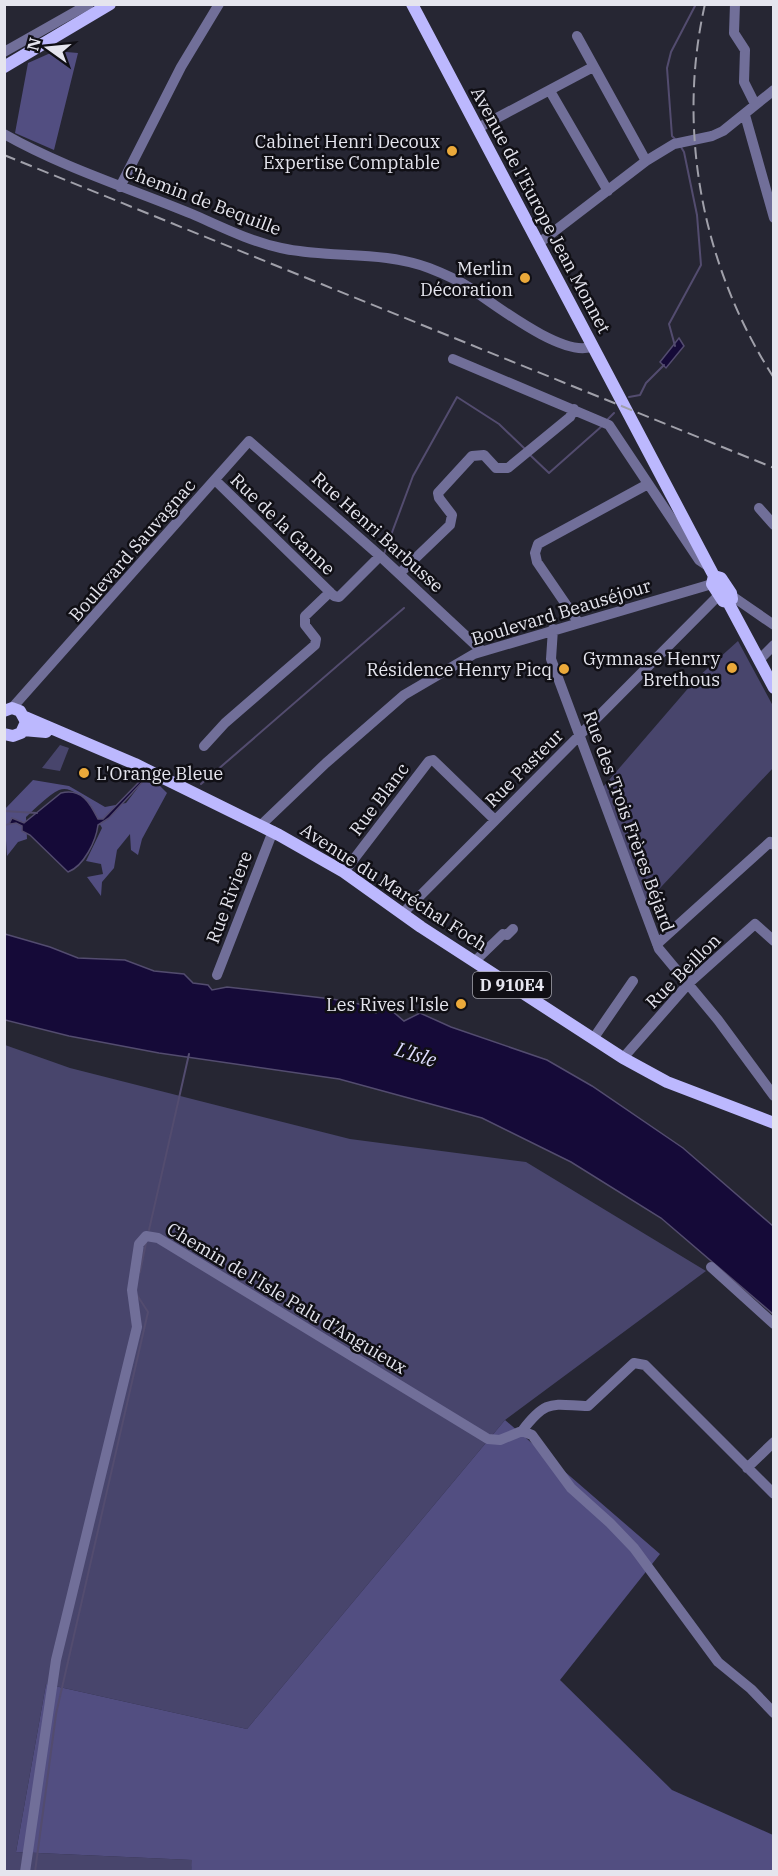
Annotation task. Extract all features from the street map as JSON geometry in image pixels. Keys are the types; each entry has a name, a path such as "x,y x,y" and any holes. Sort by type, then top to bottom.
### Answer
{"main road":[{"path":"4,67 110,4"},
{"name":"Avenue de l'Europe Jean Monnet","path":"411,4 774,688"},
{"path":"13,711 24,730"},
{"name":"Avenue du Maréchal Foch","path":"13,711 141,767 267,828 344,872 402,914 623,1058 689,1092 774,1124"},
{"name":"Avenue du Maréchal Foch","path":"4,734 13,736 24,730 35,729 83,742"}],"street":[{"path":"4,52 89,4"},
{"path":"120,187 181,67 219,4"},
{"path":"735,4 734,33 745,50 744,82 755,104"},
{"path":"577,36 646,161"},
{"path":"478,128 593,67"},
{"path":"539,243 646,161 674,144 712,136 723,131 774,90"},
{"path":"550,91 608,191"},
{"path":"745,115 774,218"},
{"name":"Chemin de Bequille","path":"4,134 120,187 262,243 314,253 350,254 408,262 429,268 468,287 520,324 545,336 583,349 593,346"},
{"path":"453,359 609,425 719,587 774,625"},
{"path":"400,573 450,525 452,515 439,498 438,493 472,456 484,455 496,468 508,468 570,417 574,409"},
{"name":"Rue Henri Barbusse","path":"249,441 400,573 482,651"},
{"name":"Boulevard Sauvagnac","path":"13,711 249,441"},
{"name":"Rue de la Ganne","path":"215,480 330,592 339,597 380,556"},
{"path":"578,622 537,561 535,553 538,544 648,484"},
{"path":"759,508 774,525"},
{"name":"Boulevard Beauséjour","path":"267,828 318,771 404,695 430,678 482,651 578,622 719,587"},
{"name":"Rue Pasteur","path":"402,914 581,734 719,587"},
{"path":"204,747 225,723 315,645 316,639 305,625 305,616 330,592"},
{"name":"Rue des Trois Frères Béjard","path":"553,629 551,659 581,734 657,944 774,1096"},
{"path":"759,660 774,645"},
{"name":"Rue Blanc","path":"344,872 429,760 433,760 495,820"},
{"name":"Rue Riviere","path":"217,975 267,828"},
{"path":"657,944 770,842 774,845"},
{"name":"Rue Beillon","path":"623,1058 688,983 755,924 772,937"},
{"path":"475,961 503,934 507,935 513,929"},
{"path":"593,1039 633,981"},
{"name":"Chemin de l'Isle Palu d’Anguieux","path":"25,1872 56,1660 136,1327 132,1290 142,1239 151,1235 158,1238 488,1439 500,1440 522,1431"},
{"path":"711,1267 774,1324"},
{"path":"774,1494 645,1365 640,1363 634,1363 588,1406 552,1404 531,1419 522,1431 532,1435 571,1488 634,1548 718,1662 751,1689 774,1713"},
{"path":"747,1468 774,1442"}],"shaded area":[{"path":"55,51 78,53 54,150 15,133 28,63"},
{"path":"738,641 773,706 773,768 646,903 603,787 697,678"},
{"path":"60,745 69,748 60,771 42,768"},
{"path":"33,780 69,786 105,807 126,803 143,781 159,785 167,793 142,839 138,855 131,850 130,834 117,850 114,868 102,882 101,896 87,877 103,874 101,864 86,861 102,828 85,802 72,791 66,789 55,792 26,817 27,839 18,842 7,856 4,810"},
{"path":"5,1045 70,1068 350,1139 526,1162 706,1271 505,1420 247,1729 46,1684 16,1852 193,1860 191,1871 5,1872"},
{"path":"505,1420 660,1554 560,1680 672,1790 773,1835 774,1871 191,1872 192,1860 16,1852 46,1684 247,1729"}],"water":[{"path":"679,338 684,346 666,368 660,362"},
{"path":"143,778 145,779 109,818 98,825 95,838 84,859 68,872 30,835 22,831 22,826 16,823 5,825 9,824 12,818 24,823 61,793 68,792 84,798 98,819 103,819"},
{"name":"L'Isle","path":"5,934 78,958 125,960 154,971 184,974 193,983 208,985 212,990 227,987 332,999 359,1004 376,1013 383,1008 392,1011 404,1021 420,1013 451,1027 547,1060 592,1086 683,1148 773,1226 773,1314 661,1218 571,1162 482,1118 339,1079 159,1053 69,1036 5,1020"}],"waterway":[{"path":"676,140 672,136 667,68 671,52 696,4"},
{"path":"675,346 669,324 701,265 697,215 681,147"},
{"path":"629,397 640,395 646,383 664,365"},
{"path":"384,554 413,476 457,397 499,424 524,448"},
{"path":"608,419 614,413"},
{"path":"530,455 549,473 602,426"},
{"path":"201,784 404,608"},
{"path":"4,811 37,813"},
{"path":"149,1230 189,1054"},
{"path":"140,1272 146,1243"},
{"path":"35,1872 56,1714 148,1312 137,1295"}],"railway":[{"path":"705,4 697,52 694,101 695,150 702,198 713,245 729,291 749,336 774,378"},
{"path":"4,155 774,468"}],"place":[{"name":"Cabinet Henri Decoux Expertise Comptable","path":"452,151"},
{"name":"Merlin Décoration","path":"525,278"},
{"name":"Gymnase Henry Brethous","path":"732,668"},
{"name":"Résidence Henry Picq","path":"564,669"},
{"name":"L'Orange Bleue","path":"84,773"},
{"name":"Les Rives l'Isle","path":"461,1004"}]}
